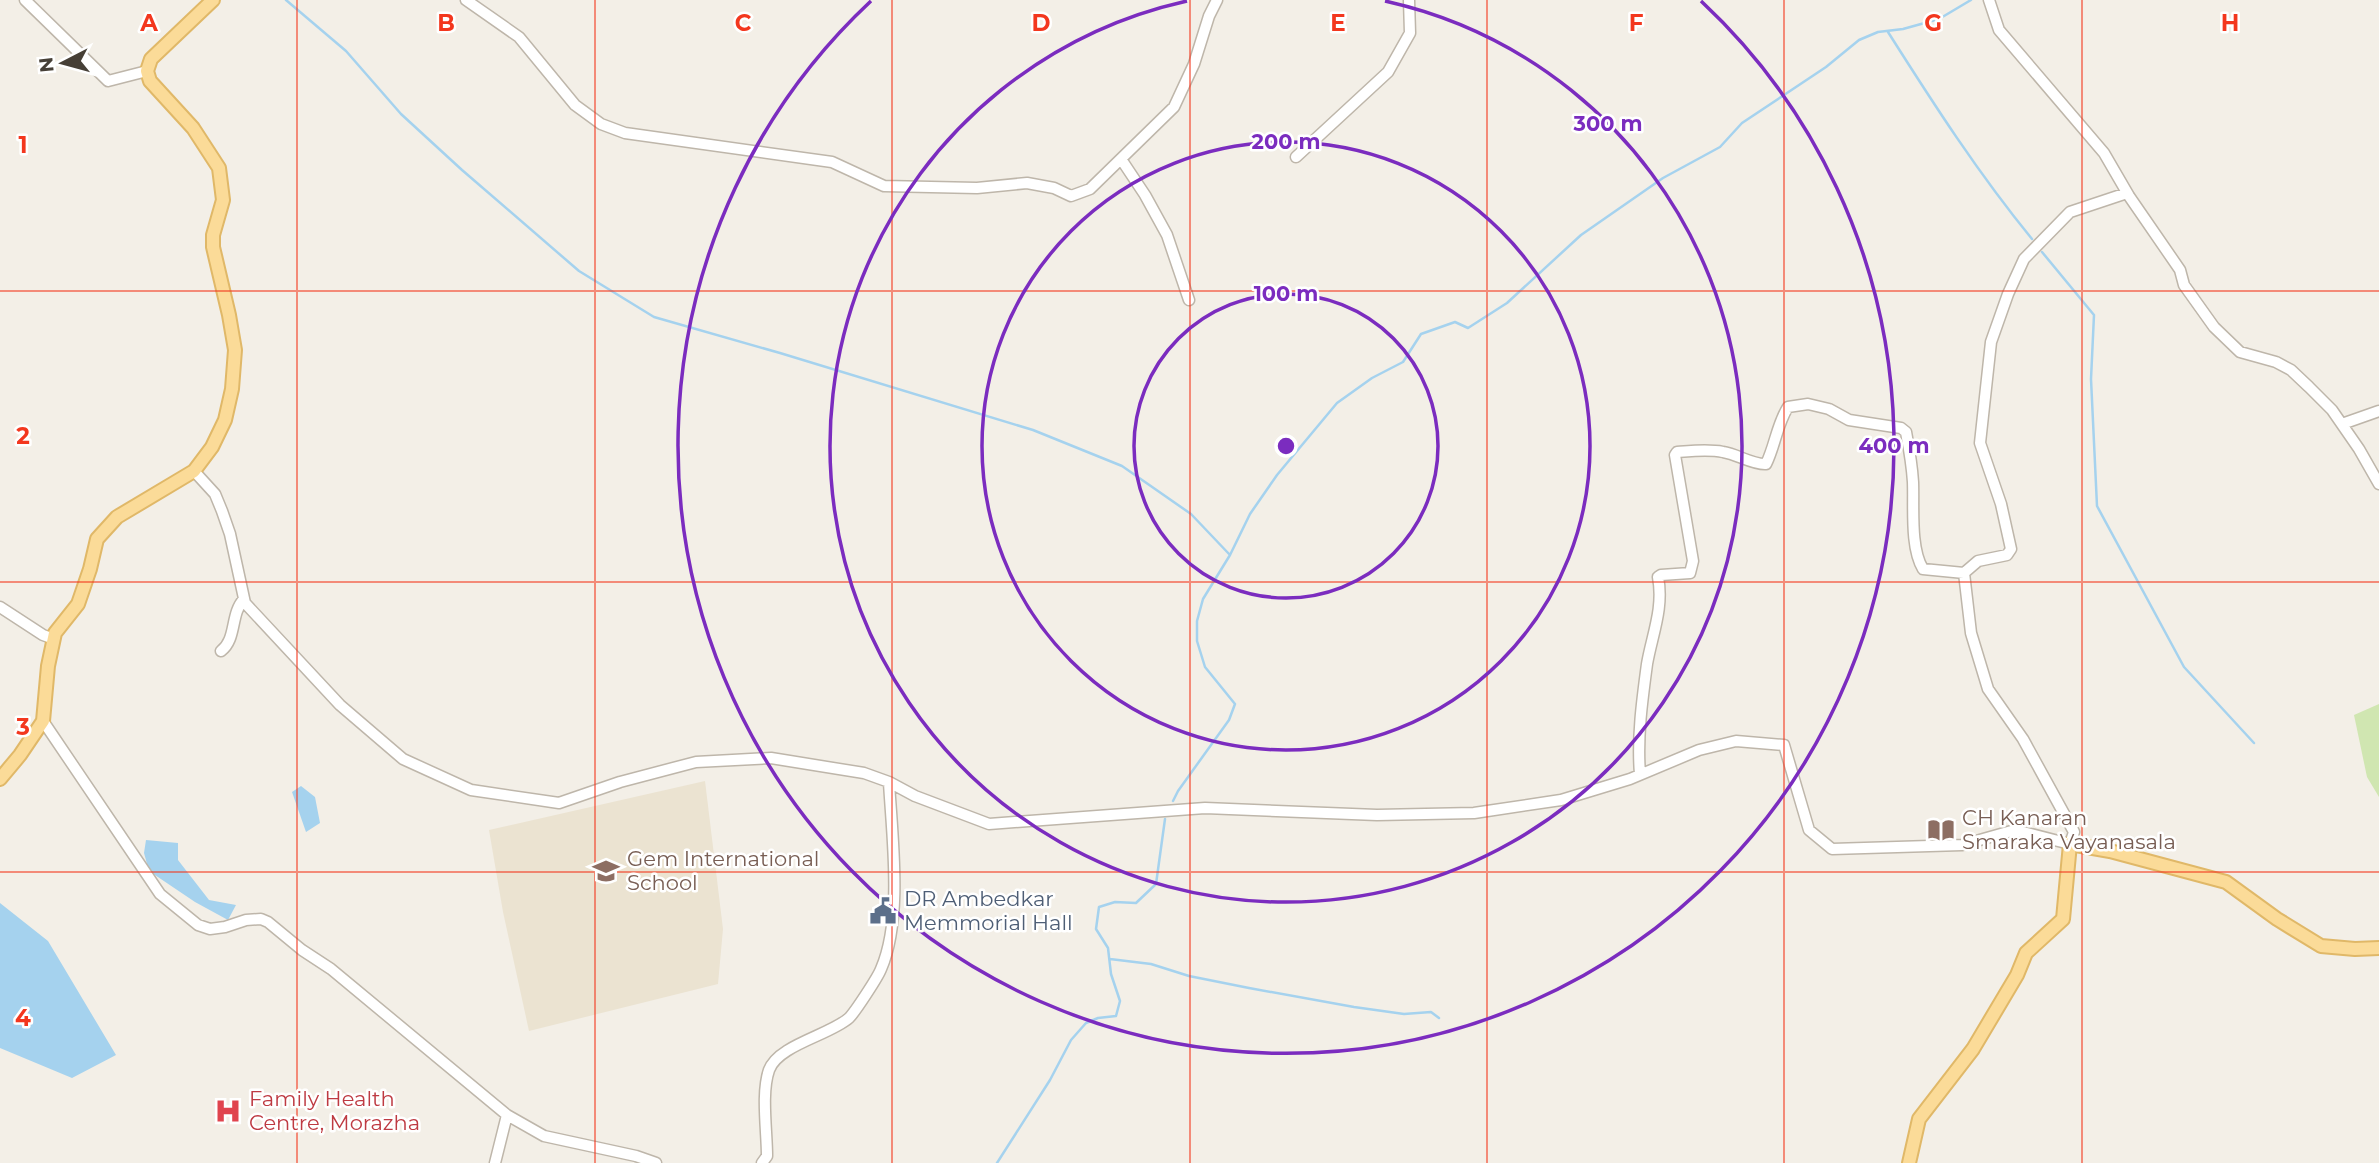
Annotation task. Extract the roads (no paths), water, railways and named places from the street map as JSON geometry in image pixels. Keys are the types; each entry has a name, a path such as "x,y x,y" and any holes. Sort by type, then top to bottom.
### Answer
{"main road":[{"path":"0,779 43,721 48,666 55,633 78,604 97,539 117,517 194,471 212,447 225,420 232,389 235,350 213,247 223,200 219,168 193,128 150,81 147,71 150,59 213,0"},
{"path":"1909,1163 1919,1119 1973,1049 2017,975 2026,953 2063,919 2070,844 2110,851 2226,882 2277,919 2321,946 2379,948"}],"street":[{"path":"25,0 108,81 147,71"},
{"path":"466,0 519,37 575,105 601,124 625,133 832,162 884,186 977,188 1027,183 1055,188 1071,196 1090,189 1174,107 1194,64 1209,16 1217,0"},
{"path":"1296,157 1388,72 1410,33 1409,0"},
{"path":"1989,3 1999,30 2104,153 2156,239 2180,270 2184,285 2214,327 2240,352 2276,362 2291,370 2332,410 2379,484"},
{"path":"1121,159 1167,235 1189,300"},
{"path":"1640,774 1637,743 1648,663 1659,616 1658,578 1661,575 1690,573 1693,561 1677,477 1677,452 1720,451 1742,456 1758,465 1766,464 1781,419 1788,407 1808,404 1829,409 1849,420 1901,428 1906,432 1918,561 1923,569 1964,573 1978,561 2007,555 2011,549 2001,503 1980,443 1991,342 2024,259 2070,212 2127,193"},
{"path":"2342,424 2379,411"},
{"path":"194,471 215,494 222,512 230,534 245,603 340,705 403,759 471,790 559,803 620,782 696,762 771,758 864,773 989,824 1205,808 1377,815 1474,813 1561,800 1640,774 1699,750 1736,741 1784,745 1809,830 1832,849 1962,845 2015,830 2070,844 2074,832 2023,739 1988,689 1971,633 1964,573"},
{"path":"221,652 230,640 234,615 244,599"},
{"path":"0,607 43,635 54,639"},
{"path":"43,721 160,894 198,925 210,929 246,920 261,919 268,922 302,950 331,969 507,1115 544,1136 636,1156 656,1163"},
{"path":"762,1163 767,1156 766,1096 769,1069 780,1056 849,1018 881,969 893,924 895,895 889,782"},
{"path":"495,1163 507,1115"}],"water":[{"path":"301,786 315,797 320,823 306,832 292,792"},
{"path":"146,840 178,843 178,860 209,900 236,905 228,920 149,871 144,853"},
{"path":"0,903 48,941 116,1055 72,1078 0,1048"}],"waterway":[{"path":"286,0 346,51 401,114 579,271 654,317 1033,430 1122,466 1191,514 1230,555"},
{"path":"1173,801 1229,720 1235,704 1205,667 1197,641 1197,621 1203,599 1230,555 1250,514 1277,475 1337,403 1372,378 1403,362 1421,334 1455,322 1468,328 1507,303 1581,235 1663,178 1720,147 1742,123 1826,67 1859,40 1878,32 1903,29 1939,19 1971,0"},
{"path":"1888,32 1975,163 2032,239"},
{"path":"2042,252 2094,315 2091,379 2097,506 2184,667 2254,743"},
{"path":"997,1163 1050,1080 1071,1040 1086,1023 1098,1018 1116,1016 1120,1001 1111,974 1108,948 1096,929 1099,907 1115,902 1136,903 1156,884 1165,819"},
{"path":"1110,959 1151,964 1189,976 1354,1007 1404,1014 1431,1012 1439,1018"}],"place":[{"name":"CH Kanaran Smaraka Vayanasala","path":"1941,830"},
{"name":"Gem International School","path":"606,871"},
{"name":"DR Ambedkar Memmorial Hall","path":"883,911"},
{"name":"Family Health Centre, Morazha","path":"228,1111"}]}
